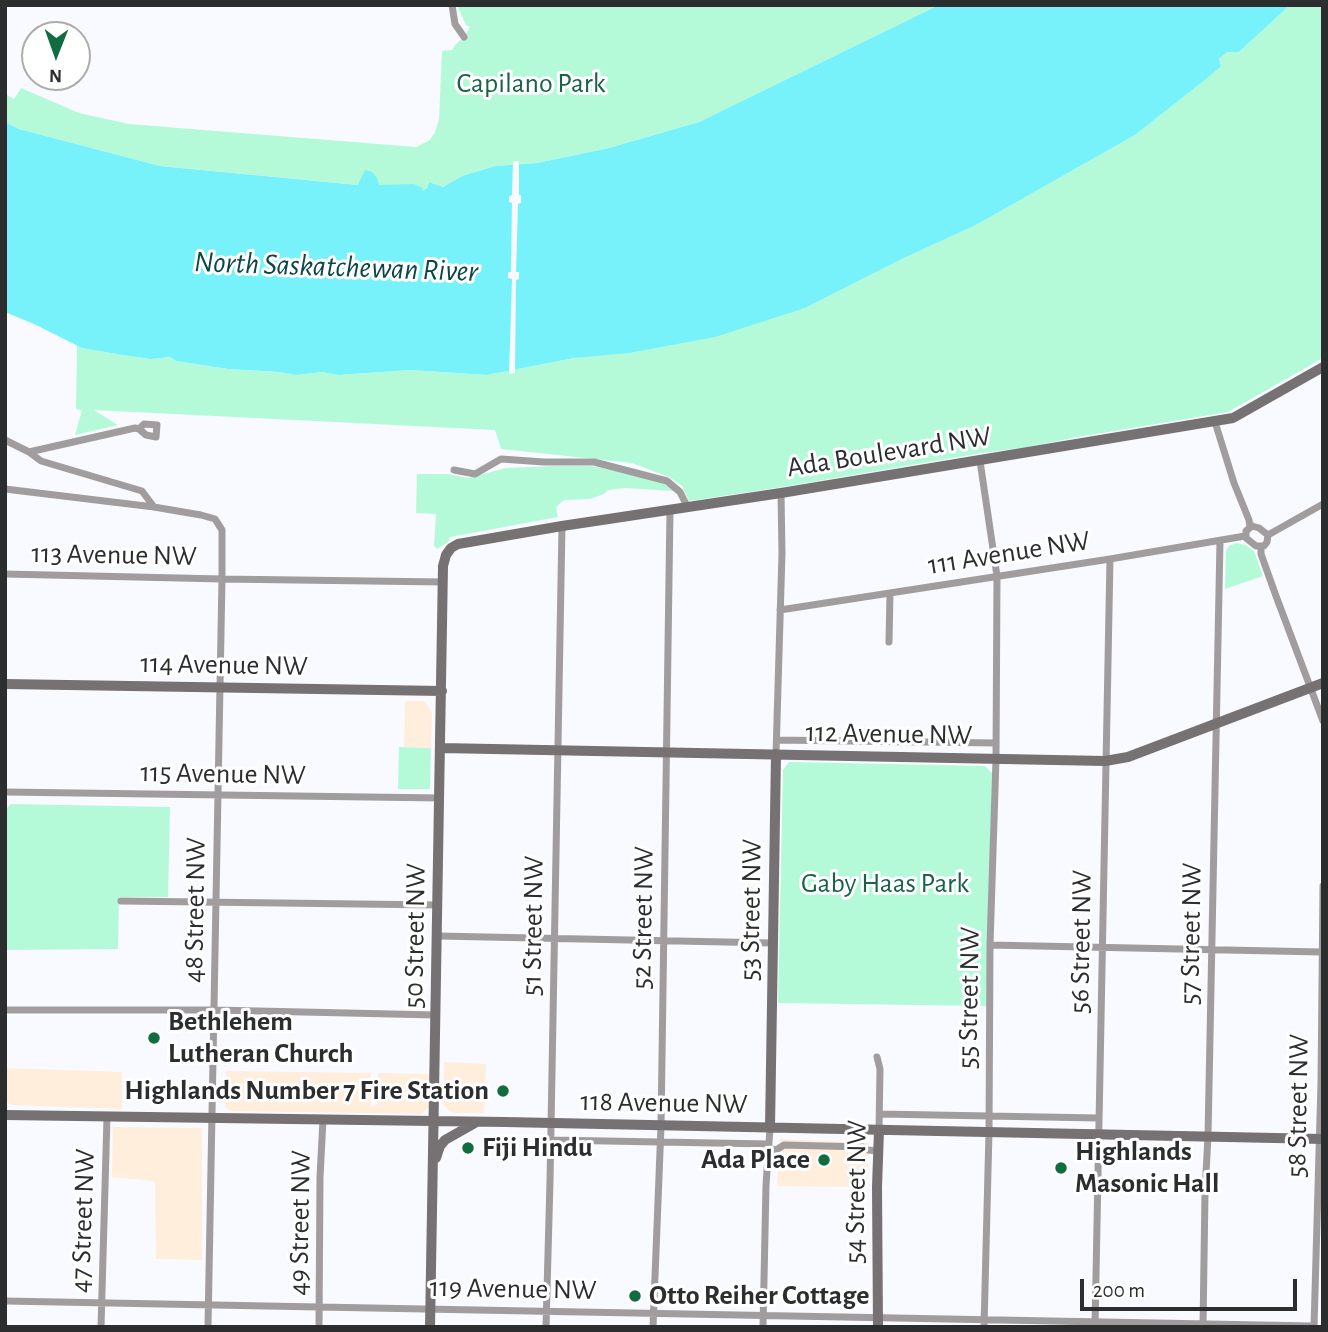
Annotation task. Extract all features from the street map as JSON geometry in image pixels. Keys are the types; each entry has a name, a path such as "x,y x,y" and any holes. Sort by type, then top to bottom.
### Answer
{"main road":[{"name":"Ada Boulevard NW","path":"451,548 458,544 562,526 1215,422 1233,418 1323,367"},
{"name":"50 Street NW","path":"430,1327 443,566 451,548"},
{"name":"112 Avenue NW","path":"441,748 1105,761 1128,757 1323,683"},
{"name":"114 Avenue NW","path":"5,684 442,691"},
{"name":"53 Street NW","path":"770,1128 776,754"},
{"name":"118 Avenue NW","path":"5,1115 1321,1139"},
{"path":"433,1165 445,1140 477,1122"},
{"name":"54 Street NW","path":"878,1322 879,1130"}],"street":[{"path":"452,5 454,24 464,37"},
{"path":"1215,422 1250,527"},
{"path":"29,452 139,429"},
{"path":"5,440 41,461 142,491 154,507"},
{"path":"454,470 475,474 501,460 594,462 667,481 680,492 687,506"},
{"name":"55 Street NW","path":"980,461 997,576 996,759 984,1323"},
{"path":"5,489 154,507 215,519 222,530 222,579 443,582"},
{"name":"53 Street NW","path":"776,754 782,553 781,493"},
{"path":"1268,535 1323,504"},
{"name":"52 Street NW","path":"653,1327 661,1126 670,510"},
{"name":"51 Street NW","path":"546,1327 562,526"},
{"path":"1261,547 1249,542 1245,536 1246,531 1250,527 1257,527 1268,535"},
{"path":"1261,547 1267,542 1268,535"},
{"name":"111 Avenue NW","path":"780,610 1245,536"},
{"name":"57 Street NW","path":"1203,1325 1220,541"},
{"path":"1261,547 1261,554 1323,721"},
{"name":"56 Street NW","path":"1095,1324 1110,559"},
{"name":"113 Avenue NW","path":"5,574 222,579"},
{"name":"48 Street NW","path":"208,1327 222,579"},
{"path":"889,642 890,593"},
{"name":"112 Avenue NW","path":"777,740 996,743"},
{"name":"115 Avenue NW","path":"5,792 440,798"},
{"name":"58 Street NW","path":"1314,1326 1321,1139 1323,886"},
{"path":"121,901 438,905"},
{"path":"438,936 773,943"},
{"path":"990,945 1321,952"},
{"path":"5,1010 214,1010 436,1015"},
{"name":"54 Street NW","path":"877,1057 880,1069 879,1130"},
{"path":"880,1114 1098,1118"},
{"name":"47 Street NW","path":"101,1327 107,1117"},
{"name":"49 Street NW","path":"318,1327 323,1120"},
{"name":"53 Street NW","path":"763,1327 770,1128"},
{"name":"118 Avenue NW","path":"551,1140 660,1142 769,1147 776,1150 783,1145 863,1147 879,1151"},
{"name":"119 Avenue NW","path":"5,1301 764,1315 878,1322 1314,1326"}],"shaded area":[{"path":"405,701 424,701 430,709 431,748 404,747"},
{"path":"444,1062 486,1064 484,1113 455,1113 443,1104"},
{"path":"5,1068 122,1072 122,1109 12,1105 5,1101"},
{"path":"226,1071 371,1073 371,1106 377,1105 378,1073 430,1074 429,1106 422,1114 231,1111 225,1107"},
{"path":"113,1127 202,1128 202,1260 156,1259 155,1181 112,1177"},
{"path":"780,1139 869,1143 867,1187 777,1186"}],"green space":[{"name":"Capilano Park","path":"457,5 939,5 699,122 609,148 537,163 495,166 462,176 443,187 429,182 427,188 421,192 401,185 378,185 365,171 359,185 160,166 19,129 5,122 5,94 14,99 21,88 21,91 28,91 79,113 129,124 416,147 430,140 439,119 442,51 452,50 464,37 470,27 466,25"},
{"path":"1290,5 1323,5 1323,358 1228,412 689,501 682,486 669,477 632,463 501,449 495,430 94,410 118,425 75,435 82,410 76,409 77,344 82,348 122,355 151,359 170,357 176,361 228,369 296,375 411,370 487,375 805,308 976,225 1135,135 1205,80 1221,65 1219,59 1227,52 1239,52"},
{"path":"590,466 615,470 663,483 673,488 673,491 625,488 608,490 590,499 564,500 556,507 558,517 450,537 448,542 437,549 434,546 436,514 416,513 417,474 448,474 468,478 506,468"},
{"path":"1236,543 1246,545 1254,551 1263,576 1225,589 1226,550"},
{"path":"399,747 431,748 430,789 398,789"},
{"name":"Gaby Haas Park","path":"789,762 985,766 992,773 987,1006 778,1003 783,770"},
{"path":"11,804 170,807 168,897 119,897 118,949 5,950 7,808"}],"water":[{"name":"North Saskatchewan River","path":"939,5 1290,5 1239,52 1227,52 1219,59 1221,66 1135,135 976,225 805,308 715,337 629,353 574,358 487,375 411,370 296,375 228,369 176,361 170,357 151,359 82,348 5,312 5,122 19,129 160,166 358,185 365,170 372,172 379,185 414,184 422,188 422,191 427,188 429,182 443,187 462,176 495,166 537,163 609,148 699,122"}],"pier":[{"path":"513,161 519,161 521,203 518,204 516,272 519,272 519,279 516,280 515,373 509,374 512,279 508,278 508,272 511,272 512,203 509,202 509,196 512,195"}],"place":[{"name":"Bethlehem Lutheran Church","path":"154,1038"},
{"name":"Highlands Number 7 Fire Station","path":"503,1091"},
{"name":"Fiji Hindu","path":"468,1148"},
{"name":"Ada Place","path":"824,1160"},
{"name":"Highlands Masonic Hall","path":"1061,1168"},
{"name":"Otto Reiher Cottage","path":"635,1296"}]}
